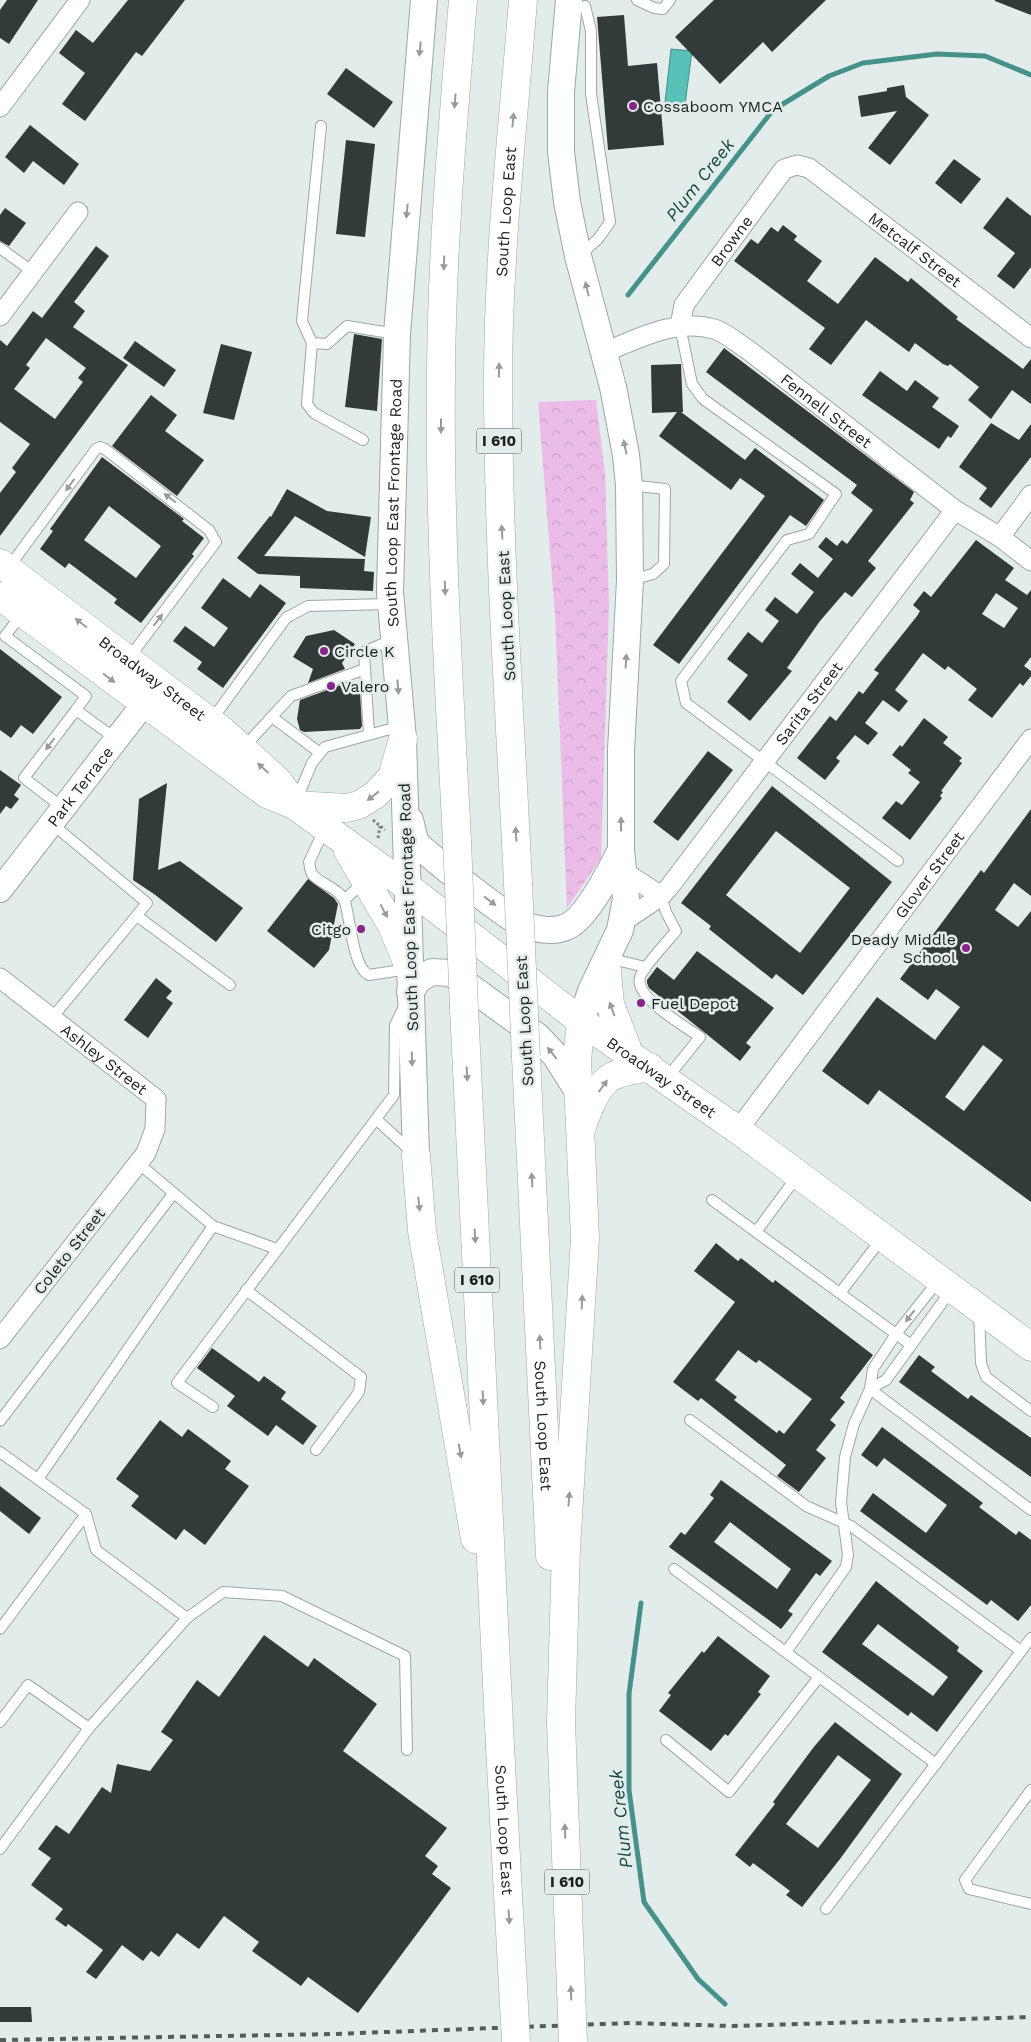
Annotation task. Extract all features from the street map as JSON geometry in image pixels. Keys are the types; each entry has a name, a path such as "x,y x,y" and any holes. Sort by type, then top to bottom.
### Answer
{"main road":[{"name":"South Loop East Frontage Road","path":"416,1156 410,986 409,888 402,733 391,604 397,334 424,0"},
{"name":"South Loop East","path":"463,0 445,247 440,370 441,481 464,1008 484,1552 500,1746 516,2042"},
{"name":"South Loop East","path":"523,0 503,252 498,380 500,484 526,1057 558,1548"},
{"path":"558,1548 585,1238 577,1060 581,1021 592,989 607,960 621,924 626,899 622,860 621,750 630,580 629,485 626,455 603,353 578,256 567,202 561,152 561,92 566,31 582,2"},
{"name":"Broadway Street","path":"4,566 160,682 210,722 278,781 294,804"},
{"name":"Broadway Street","path":"0,596 143,704 267,794 294,804 409,888 581,1021 738,1130 1031,1347"},
{"path":"294,804 348,808 359,805 375,796 392,777 402,733"},
{"path":"405,802 416,842 435,860 520,924 544,930 567,927 584,912 622,860"},
{"path":"333,833 366,880 392,926 410,986 432,972 451,973 537,1036 555,1055 579,1093"},
{"path":"580,1129 594,1099 608,1080 648,1066 610,1004 607,960"},
{"path":"416,1156 422,1232 484,1552"},
{"name":"I 610","path":"558,1548 561,1722 573,2042"}],"street":[{"path":"0,107 80,0"},
{"name":"Browne","path":"680,326 684,305 757,203 784,169 796,165"},
{"name":"Metcalf Street","path":"796,165 809,168 1031,338"},
{"path":"0,316 78,212"},
{"name":"Fennell Street","path":"603,353 648,334 680,326 714,329 746,349 955,510 1000,538 1031,561"},
{"path":"1000,538 1031,496"},
{"name":"Sarita Street","path":"621,924 661,896 766,763 955,510"},
{"name":"Park Terrace","path":"0,890 160,682"},
{"name":"Glover Street","path":"738,1130 1031,739"},
{"path":"622,860 661,896"},
{"name":"Ashley Street","path":"0,978 156,1099 155,1128 146,1153 138,1163"},
{"name":"Coleto Street","path":"0,1339 138,1163"}],"lane":[{"path":"638,0 654,8 662,9 670,0"},
{"path":"578,256 598,239 610,222 590,94 591,31 582,2"},
{"path":"321,126 302,322 312,343 307,404 314,412 364,440"},
{"path":"0,248 33,272"},
{"path":"312,343 327,344 347,326 397,334"},
{"path":"680,326 692,384 703,399 836,494 808,534 787,540 681,681 686,702 898,861"},
{"path":"4,566 96,449 100,447 105,449 209,530 216,542 128,658"},
{"path":"629,485 665,490 664,564 654,574 630,580"},
{"path":"210,722 286,618 308,606 391,604"},
{"path":"22,613 5,636 86,696 24,778 57,815 147,903 52,1018"},
{"path":"369,734 364,652 394,638"},
{"path":"242,749 290,696 365,669"},
{"path":"76,710 116,739"},
{"path":"272,717 320,753"},
{"path":"294,804 312,763 326,747 369,734 402,733"},
{"path":"213,1407 177,1383 394,1095 395,1025 410,986 365,974 349,933 344,900 340,894 312,873 309,862 333,833"},
{"path":"344,900 366,880"},
{"path":"648,1066 700,1037 650,1001 641,991 640,978 645,967 676,931 666,912 661,896"},
{"path":"137,916 230,985"},
{"path":"607,960 645,967"},
{"path":"377,1120 416,1156"},
{"path":"138,1163 213,1226 277,1249"},
{"path":"756,1232 799,1175"},
{"path":"0,1421 173,1194"},
{"path":"712,1200 911,1345"},
{"path":"38,1479 213,1226"},
{"path":"840,1293 883,1236"},
{"path":"786,1652 846,1568 848,1555 842,1522 841,1502 845,1457 854,1424 870,1390 872,1369 896,1334 946,1283"},
{"path":"870,1390 886,1380 911,1345 946,1283"},
{"path":"246,1290 361,1377 359,1392 316,1450"},
{"path":"979,1307 981,1364 986,1377 1031,1411"},
{"path":"870,1390 1031,1510"},
{"path":"690,1420 806,1506 851,1526 1021,1651"},
{"path":"0,1452 86,1514 96,1550 187,1618"},
{"path":"0,1629 86,1514"},
{"path":"674,1569 936,1764"},
{"path":"0,1849 88,1728 187,1618 223,1592 282,1596 405,1656 406,1750"},
{"path":"826,1910 1031,1638"},
{"path":"666,1740 729,1792 819,1677"},
{"path":"0,1722 28,1685 88,1728"},
{"path":"1031,1790 966,1880 969,1889 1031,1904"}],"path":[{"path":"369,817 392,835"},
{"path":"378,838 380,826"}],"green space":[{"path":"596,400 605,473 609,606 601,858 567,908 555,615 538,402"}],"water":[{"path":"671,49 692,51 685,105 665,102"}],"building":[{"path":"7,0 38,0 9,44 0,38 0,10"},
{"path":"128,0 185,0 142,56 136,52 85,121 62,104 85,73 59,53 76,30 93,43"},
{"path":"714,0 826,0 772,52 763,42 720,84 675,37"},
{"path":"1031,0 1031,15 995,1"},
{"name":"Cossaboom YMCA","path":"624,15 628,66 657,63 664,145 608,150 597,17"},
{"path":"346,68 393,102 374,128 327,94"},
{"path":"904,85 906,97 929,115 890,165 868,148 897,111 861,117 858,96 887,91 887,88"},
{"path":"30,125 79,164 64,185 33,161 24,173 5,157"},
{"path":"346,140 375,144 365,237 336,234"},
{"path":"954,159 981,179 961,204 935,183"},
{"path":"1007,197 1031,216 1031,267 1014,289 997,276 1015,253 983,228"},
{"path":"5,208 26,223 9,246 0,241 0,215"},
{"path":"783,225 797,236 794,240 822,261 807,281 838,304 875,257 908,282 911,278 958,317 956,319 1023,369 1031,359 1031,404 1012,390 991,419 968,400 979,387 950,364 948,366 943,364 915,343 909,352 866,320 831,365 809,349 825,328 734,261 751,239 758,244 771,227 778,232"},
{"path":"96,246 109,256 74,302 85,311 73,327 128,365 0,536 0,493 16,472 12,468 30,444 0,422 0,340 7,346 33,311 42,318","holes":["46,338 86,368 78,378 83,382 55,419 14,389 30,368 26,365"]},
{"path":"354,334 382,339 377,411 345,407"},
{"path":"135,341 176,370 164,387 123,358"},
{"path":"221,344 252,352 234,420 203,413"},
{"path":"724,348 914,492 910,500 914,503 868,561 876,568 852,597 845,592 820,621 787,668 792,671 750,721 727,702 748,675 727,659 748,632 762,643 779,621 765,610 775,597 797,614 814,592 791,574 800,563 818,578 833,559 818,547 826,537 837,546 842,540 847,544 873,510 851,493 857,485 706,372"},
{"path":"681,364 683,412 681,412 745,460 755,448 824,500 806,526 790,515 679,664 653,645 765,496 740,478 731,490 659,436 677,412 652,413 651,365"},
{"path":"880,371 907,391 915,380 939,398 932,407 959,426 951,438 948,436 939,449 862,395"},
{"path":"151,395 177,415 165,431 204,460 177,496 112,446"},
{"path":"991,423 1019,440 1031,424 1031,457 991,508 979,499 987,488 959,467"},
{"path":"102,457 184,519 182,521 204,538 192,554 194,556 141,623 114,603 117,599 69,563 65,568 40,549 53,531 50,529","holes":["109,506 161,546 136,578 84,540"]},
{"path":"287,489 327,511 371,517 365,557 295,516 264,556 365,559 364,571 374,572 373,591 300,588 300,576 258,574 237,558 271,517"},
{"path":"976,540 1014,568 1005,580 1027,595 1031,590 1031,657 1024,666 1031,671 1031,676 1023,686 1020,683 992,718 968,700 977,689 948,666 945,670 923,653 895,690 908,701 899,712 883,700 865,723 878,733 868,745 855,735 836,758 840,761 825,780 797,758 830,716 836,721 859,691 863,694 879,673 874,670 920,611 913,605 924,591 931,597","holes":["996,593 1018,608 1004,628 982,614"]},
{"path":"223,578 250,598 260,584 286,603 223,688 197,669 202,662 173,641 185,626 214,647 228,628 201,608"},
{"name":"Circle K","path":"334,630 355,644 342,663 345,669 308,683 313,669 293,657 306,636"},
{"path":"0,649 62,697 33,734 21,725 11,738 0,730"},
{"name":"Valero","path":"352,681 360,693 362,726 360,729 304,732 300,730 297,719 300,700"},
{"path":"924,718 948,737 943,743 962,758 959,761 962,763 941,791 943,792 940,796 942,798 910,840 882,818 896,801 902,805 920,782 908,773 911,770 892,755 900,745 902,747"},
{"path":"708,751 733,770 678,841 653,822"},
{"path":"0,770 21,785 14,795 19,799 11,809 6,806 0,814"},
{"path":"167,783 158,870 180,861 243,908 216,942 133,880 139,799"},
{"path":"772,786 892,882 803,995 776,974 772,979 709,929 711,926 681,903","holes":["776,831 850,888 800,953 726,895"]},
{"path":"1031,809 1031,896 1014,883 995,910 1018,927 1031,911 1031,1202 879,1090 868,1105 822,1071 877,997 935,1040 960,1007 936,989 928,1000 900,979 981,870 984,873","holes":["983,1045 1003,1060 964,1111 945,1097"]},
{"path":"308,879 334,898 338,904 329,950 314,968 267,931"},
{"path":"697,951 774,1008 746,1043 751,1047 740,1061 649,988 647,983 647,980 657,967 674,980"},
{"path":"156,978 172,991 166,998 173,1003 148,1038 124,1020"},
{"path":"716,1243 738,1261 741,1258 773,1283 775,1280 873,1355 840,1398 845,1402 830,1420 836,1425 816,1450 826,1458 799,1492 777,1476 786,1465 701,1398 698,1401 673,1382 735,1302 694,1271","holes":["738,1350 756,1363 759,1360 812,1399 784,1434 779,1430 777,1433 734,1400 737,1397 715,1380"]},
{"path":"212,1348 259,1382 264,1376 286,1392 281,1399 317,1426 303,1445 276,1425 268,1436 227,1406 235,1396 197,1368"},
{"path":"919,1355 935,1367 931,1371 968,1399 971,1395 1031,1438 1031,1477 899,1382"},
{"path":"160,1420 182,1437 188,1429 231,1461 225,1469 249,1486 205,1545 184,1529 176,1540 131,1506 139,1496 116,1479"},
{"path":"882,1427 983,1503 979,1507 1016,1535 1019,1531 1031,1540 1031,1605 1018,1621 991,1600 987,1605 860,1511 873,1493 926,1533 947,1505 884,1458 877,1467 861,1455"},
{"path":"721,1480 832,1561 820,1576 816,1573 788,1611 793,1614 781,1629 669,1547 681,1532 685,1535 714,1498 710,1495","holes":["730,1522 791,1569 777,1589 714,1542"]},
{"path":"0,1486 41,1518 29,1534 0,1511"},
{"path":"876,1581 959,1647 957,1651 983,1671 937,1732 911,1712 908,1716 822,1652","holes":["878,1624 948,1677 933,1696 862,1644"]},
{"path":"264,1635 308,1667 314,1658 377,1704 343,1751 447,1828 425,1856 438,1866 432,1874 451,1888 358,2013 308,1977 301,1986 252,1951 259,1942 224,1916 199,1949 177,1933 159,1957 151,1951 143,1961 122,1945 96,1979 86,1972 103,1950 68,1924 66,1927 55,1919 63,1909 31,1885 51,1858 38,1849 56,1825 69,1834 102,1787 111,1793 117,1764 150,1771 173,1740 161,1732 197,1680 219,1697"},
{"path":"718,1636 770,1676 758,1692 761,1694 728,1736 725,1734 711,1751 659,1711 671,1695 668,1693 702,1651 704,1653"},
{"path":"835,1722 902,1774 840,1859 802,1907 786,1895 790,1891 753,1863 750,1867 735,1855 775,1804 773,1802","holes":["838,1755 871,1780 818,1848 786,1824"]},
{"path":"0,2007 31,2007 32,2022 0,2022"}],"waterway":[{"name":"Plum Creek","path":"628,295 773,110 829,76 863,63 937,54 985,56 1031,75"},
{"name":"Plum Creek","path":"641,1603 629,1694 629,1790 644,1902 698,1979 725,2004"}],"railway":[{"path":"0,2040 333,2034 630,2023 732,2026 1031,2017"}],"place":[{"name":"Cossaboom YMCA","path":"633,106"},
{"name":"Circle K","path":"324,651"},
{"name":"Valero","path":"331,686"},
{"name":"Citgo","path":"361,929"},
{"name":"Deady Middle School","path":"966,948"},
{"name":"Fuel Depot","path":"641,1003"}]}
